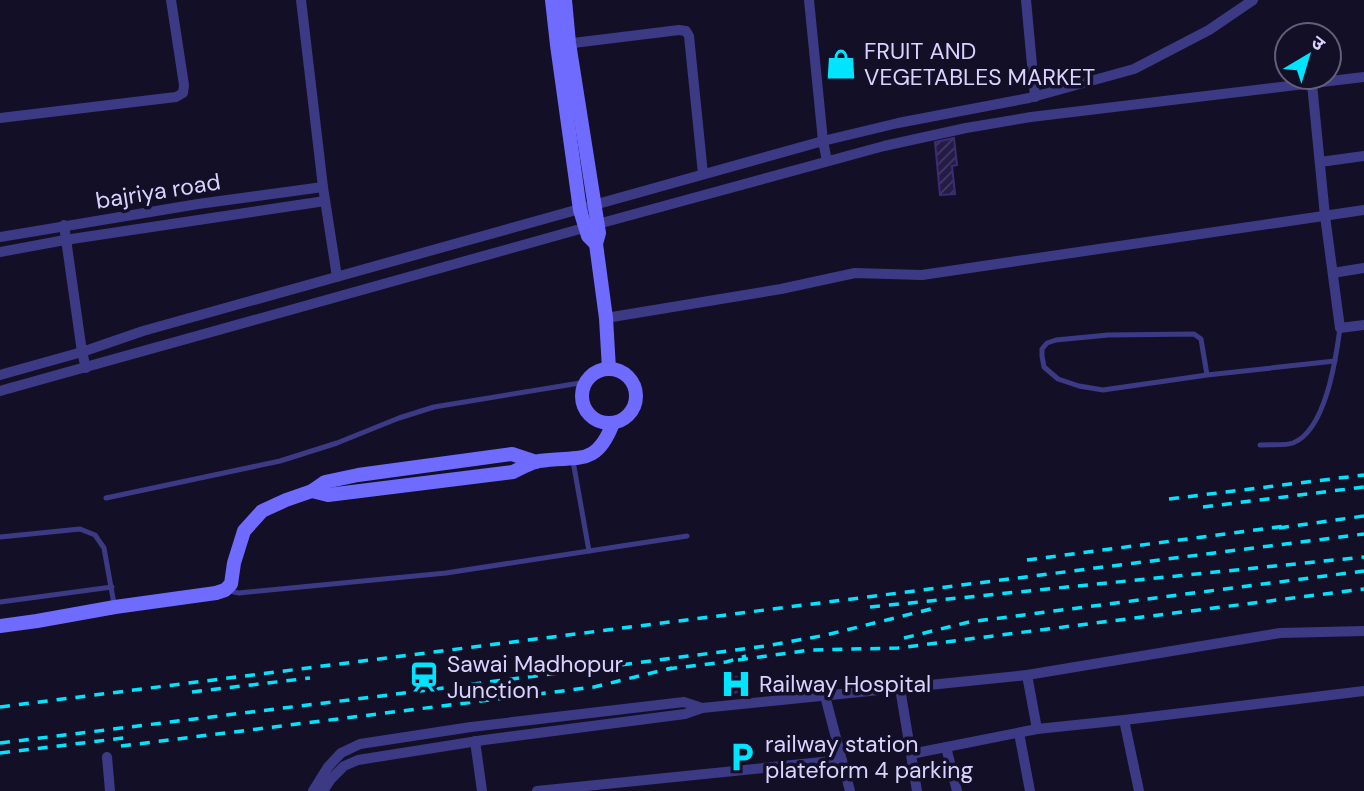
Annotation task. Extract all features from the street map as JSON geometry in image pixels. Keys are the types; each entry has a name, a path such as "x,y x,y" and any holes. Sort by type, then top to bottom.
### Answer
{"street":[{"path":"0,118 183,93 171,0"},
{"path":"300,0 337,276"},
{"path":"552,0 563,44 591,226 588,236 596,244 606,318 609,369"},
{"path":"563,44 565,0"},
{"path":"809,0 827,161"},
{"path":"1027,0 1031,117"},
{"path":"0,375 82,352 143,331 823,141 898,123 1032,98 1134,69 1209,30 1253,0"},
{"path":"563,44 679,30 686,32 689,36 703,174"},
{"path":"1343,80 1364,77"},
{"path":"0,391 884,146 1031,117 1273,89"},
{"path":"1313,91 1340,328 1364,325"},
{"path":"1320,162 1364,156"},
{"name":"bajriya road","path":"0,237 198,204 323,187"},
{"path":"0,253 65,240 325,201"},
{"path":"606,318 855,274 922,275 1364,210"},
{"path":"64,225 86,368"},
{"path":"1333,273 1364,268"},
{"path":"609,369 626,375 635,390 634,408 621,421 604,423 596,420 584,407 582,398 586,382 592,375 609,369"},
{"path":"0,625 216,593 225,590 230,583 244,531 262,511 312,491 325,482 384,471 512,454 536,461 589,456 607,439 613,423"},
{"path":"323,791 344,766 358,760 475,741 685,714 702,708 1027,675 1280,632 1364,631"},
{"path":"1027,675 1037,729"},
{"path":"900,688 917,791"},
{"path":"911,754 1037,729 1364,691"},
{"path":"825,696 850,791"},
{"path":"313,791 328,767 341,753 360,744 471,727 684,702 702,708"},
{"path":"1124,720 1139,791"},
{"path":"1019,733 1030,791"},
{"path":"475,741 482,791"},
{"path":"946,747 957,791"},
{"path":"107,757 110,791"},
{"path":"537,791 842,760"}],"lane":[{"path":"1260,445 1293,443 1305,435 1317,417 1328,391 1340,328"},
{"path":"1207,375 1201,339 1194,334 1108,335 1056,340 1042,349 1044,367 1058,379 1102,390 1335,360"},
{"path":"106,498 280,461 434,407 586,382"},
{"path":"573,458 589,551"},
{"path":"0,537 79,529 95,535 104,548 115,607"},
{"path":"225,590 239,593 446,573 687,536"},
{"path":"0,601 112,587"}],"building":[{"path":"954,138 957,165 952,166 955,194 940,195 935,142"},
{"path":"750,675 745,690 726,695 724,679"}],"railway":[{"path":"1169,499 1364,475"},
{"path":"1203,507 1364,487"},
{"path":"1279,528 1364,516"},
{"path":"1027,560 1286,526"},
{"path":"0,707 1364,534"},
{"path":"870,607 1364,557"},
{"path":"904,638 969,622 1364,571"},
{"path":"738,660 810,650 898,648 1364,589"},
{"path":"0,743 766,646 826,635 931,609"},
{"path":"667,669 726,662 746,656"},
{"path":"121,746 594,687 672,668"},
{"path":"192,692 310,678"},
{"path":"0,753 132,737"}],"place":[{"name":"FRUIT AND VEGETABLES MARKET","path":"841,64"},
{"name":"Sawai Madhopur Junction","path":"424,677"},
{"name":"Railway Hospital","path":"736,684"},
{"name":"railway station plateform 4 parking","path":"742,757"}]}
